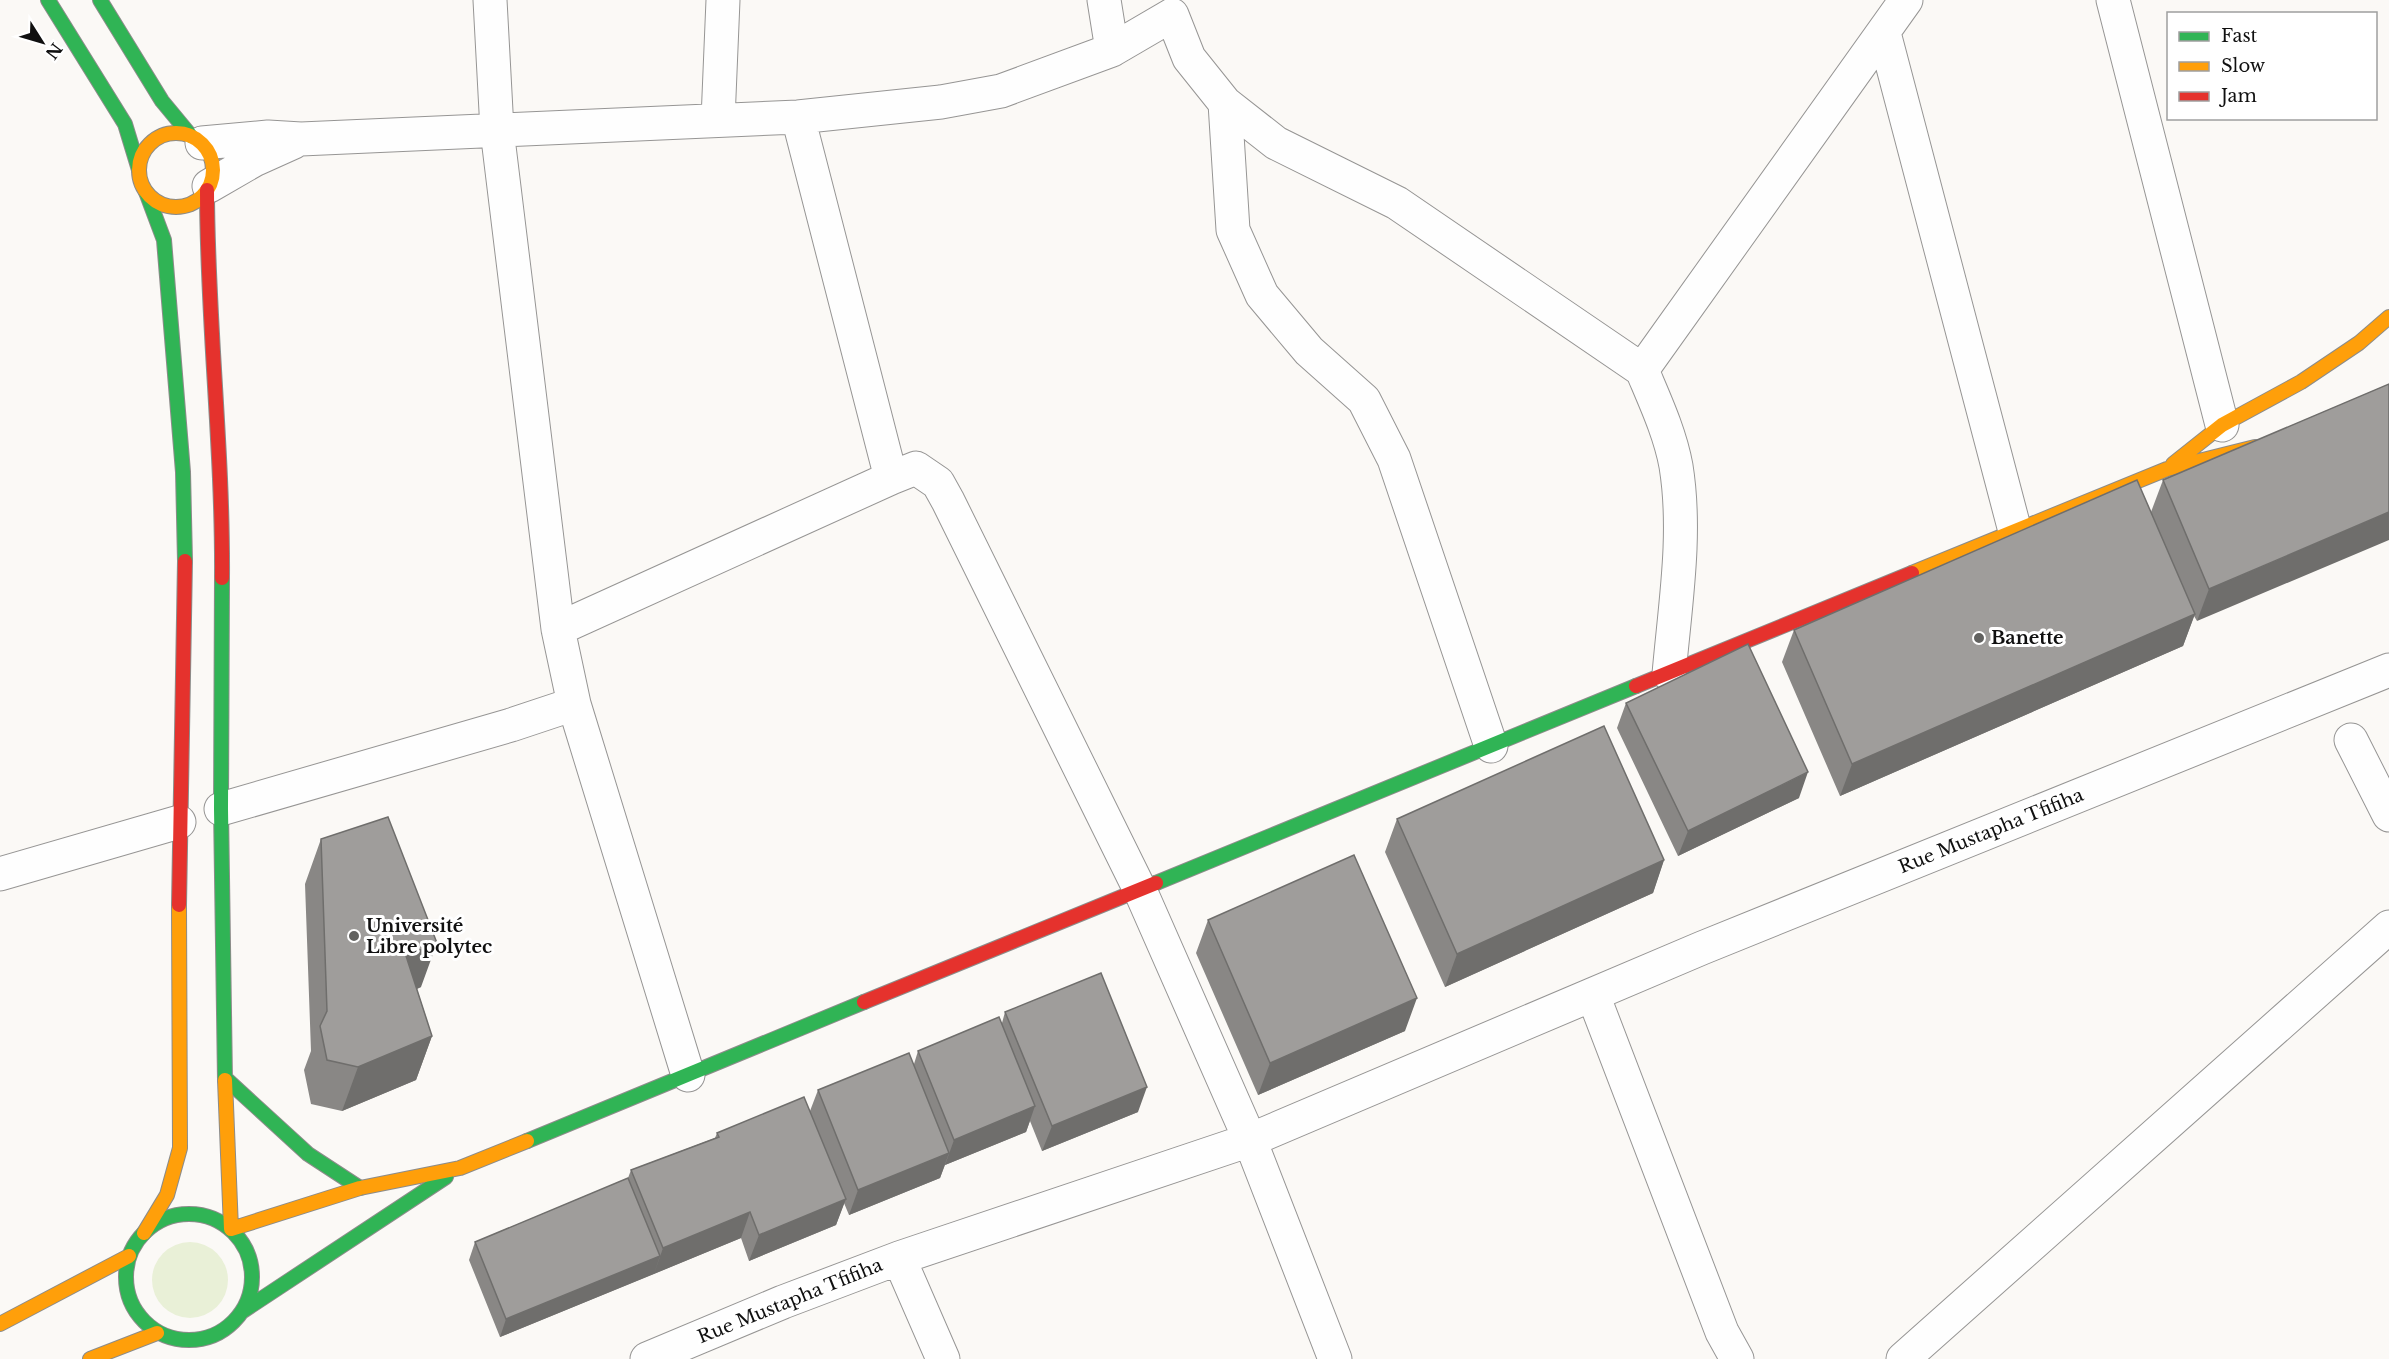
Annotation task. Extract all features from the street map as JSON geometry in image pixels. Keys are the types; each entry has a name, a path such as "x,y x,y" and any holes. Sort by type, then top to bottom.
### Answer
{"main road":[{"path":"48,0 125,124 164,240 183,472 185,582 179,822 180,1148 167,1195 129,1256 126,1278 129,1300 141,1318 164,1340"},
{"path":"100,0 162,101 211,156 213,171 208,188 207,243 223,496 221,809 225,1078 231,1229"},
{"path":"139,170 146,147 155,139 167,133 197,139"},
{"path":"146,192 165,206 177,207 189,205 208,188"},
{"path":"2167,469 2222,425 2301,382 2358,343 2389,317"},
{"path":"231,1229 360,1188 460,1168 2167,469 2236,453 2268,442"},
{"path":"225,1078 308,1154 360,1188"},
{"path":"243,1311 460,1168"},
{"path":"144,1233 171,1216 203,1215 231,1229 243,1242 250,1259 253,1277 250,1295 243,1311 232,1325 224,1348"},
{"path":"0,1324 129,1256"},
{"path":"90,1359 164,1340 202,1340 232,1325"}],"street":[{"path":"490,0 497,130 558,629 574,704 688,1075"},
{"path":"718,120 723,0"},
{"path":"1104,0 1112,50"},
{"path":"1642,370 1906,0"},
{"path":"2113,0 2222,425"},
{"path":"197,139 257,137 301,139 798,117 941,102 1001,91 1112,50 1181,8 1189,58 1226,103 1276,143 1398,203 1642,370 1660,411 1676,464 1680,506 1679,553 1669,674"},
{"path":"1884,33 2015,531"},
{"path":"1226,103 1233,230 1262,295 1309,351 1364,400 1394,459 1491,746"},
{"path":"798,117 891,478"},
{"path":"208,188 254,160 301,139"},
{"path":"558,629 916,468 938,483 1140,890 1250,1140 1335,1359"},
{"name":"Rue Mustapha Tfifiha","path":"647,1359 783,1302 899,1258 1250,1140 1593,994 2389,670"},
{"path":"221,809 511,725 574,704"},
{"path":"2351,740 2389,815"},
{"path":"0,874 179,822"},
{"path":"1903,1359 2389,927"},
{"path":"1593,994 1722,1332 1737,1359"},
{"path":"899,1258 943,1359"}],"green space":[{"path":"183,1242 197,1242 211,1248 222,1259 228,1273 225,1295 217,1307 197,1318 183,1318 169,1312 158,1301 152,1287 152,1273 158,1259 169,1248"}],"building":[{"path":"2389,384 2389,512 2209,589 2163,480"},
{"path":"2137,480 2195,614 1852,764 1794,630"},
{"path":"1748,644 1808,772 1688,831 1626,703"},
{"path":"1604,726 1664,860 1457,954 1397,819"},
{"name":"Université Libre polytec","path":"388,817 437,943 406,956 432,1036 358,1067 327,1060 320,1026 327,1011 321,839"},
{"path":"1354,855 1417,998 1270,1063 1208,920"},
{"path":"1101,973 1147,1087 1052,1126 1005,1012"},
{"path":"999,1017 1035,1106 954,1140 918,1051"},
{"path":"909,1053 949,1153 858,1190 818,1090"},
{"path":"804,1097 846,1199 759,1235 750,1212 663,1248 631,1170 719,1137 717,1133"},
{"path":"628,1178 660,1256 506,1319 475,1242"}],"traffic: fast":[{"path":"48,0 125,124 139,170"},
{"path":"100,0 162,101 191,136"},
{"path":"146,192 164,240 183,472 185,561"},
{"path":"222,578 221,809 225,1080"},
{"path":"1156,883 1636,686"},
{"path":"527,1141 864,1002"},
{"path":"225,1078 308,1154 360,1188"},
{"path":"243,1311 446,1177"},
{"path":"189,1214 213,1219 234,1232 247,1253 252,1277 247,1301 234,1322 213,1335 189,1340 165,1335 144,1322 131,1301 126,1277 131,1253 144,1232 165,1219 189,1214"}],"traffic: slow":[{"path":"176,133 190,136 202,144 210,156 213,170 210,184 202,196 190,204 176,207 162,204 150,196 142,184 139,170 142,156 150,144 162,136 176,133"},
{"path":"2173,464 2222,425 2301,382 2359,343 2389,317"},
{"path":"1912,573 2167,469 2255,447"},
{"path":"144,1233 167,1195 180,1148 179,905"},
{"path":"225,1080 231,1229 360,1188 460,1168 527,1141"},
{"path":"0,1324 129,1256"},
{"path":"90,1359 157,1333"}],"traffic: jam":[{"path":"207,190 209,287 222,529 222,578"},
{"path":"179,905 185,561"},
{"path":"1636,686 1912,573"},
{"path":"864,1002 1156,883"}],"place":[{"name":"Banette","path":"1979,638"},
{"name":"Université Libre polytec","path":"354,936"}]}
